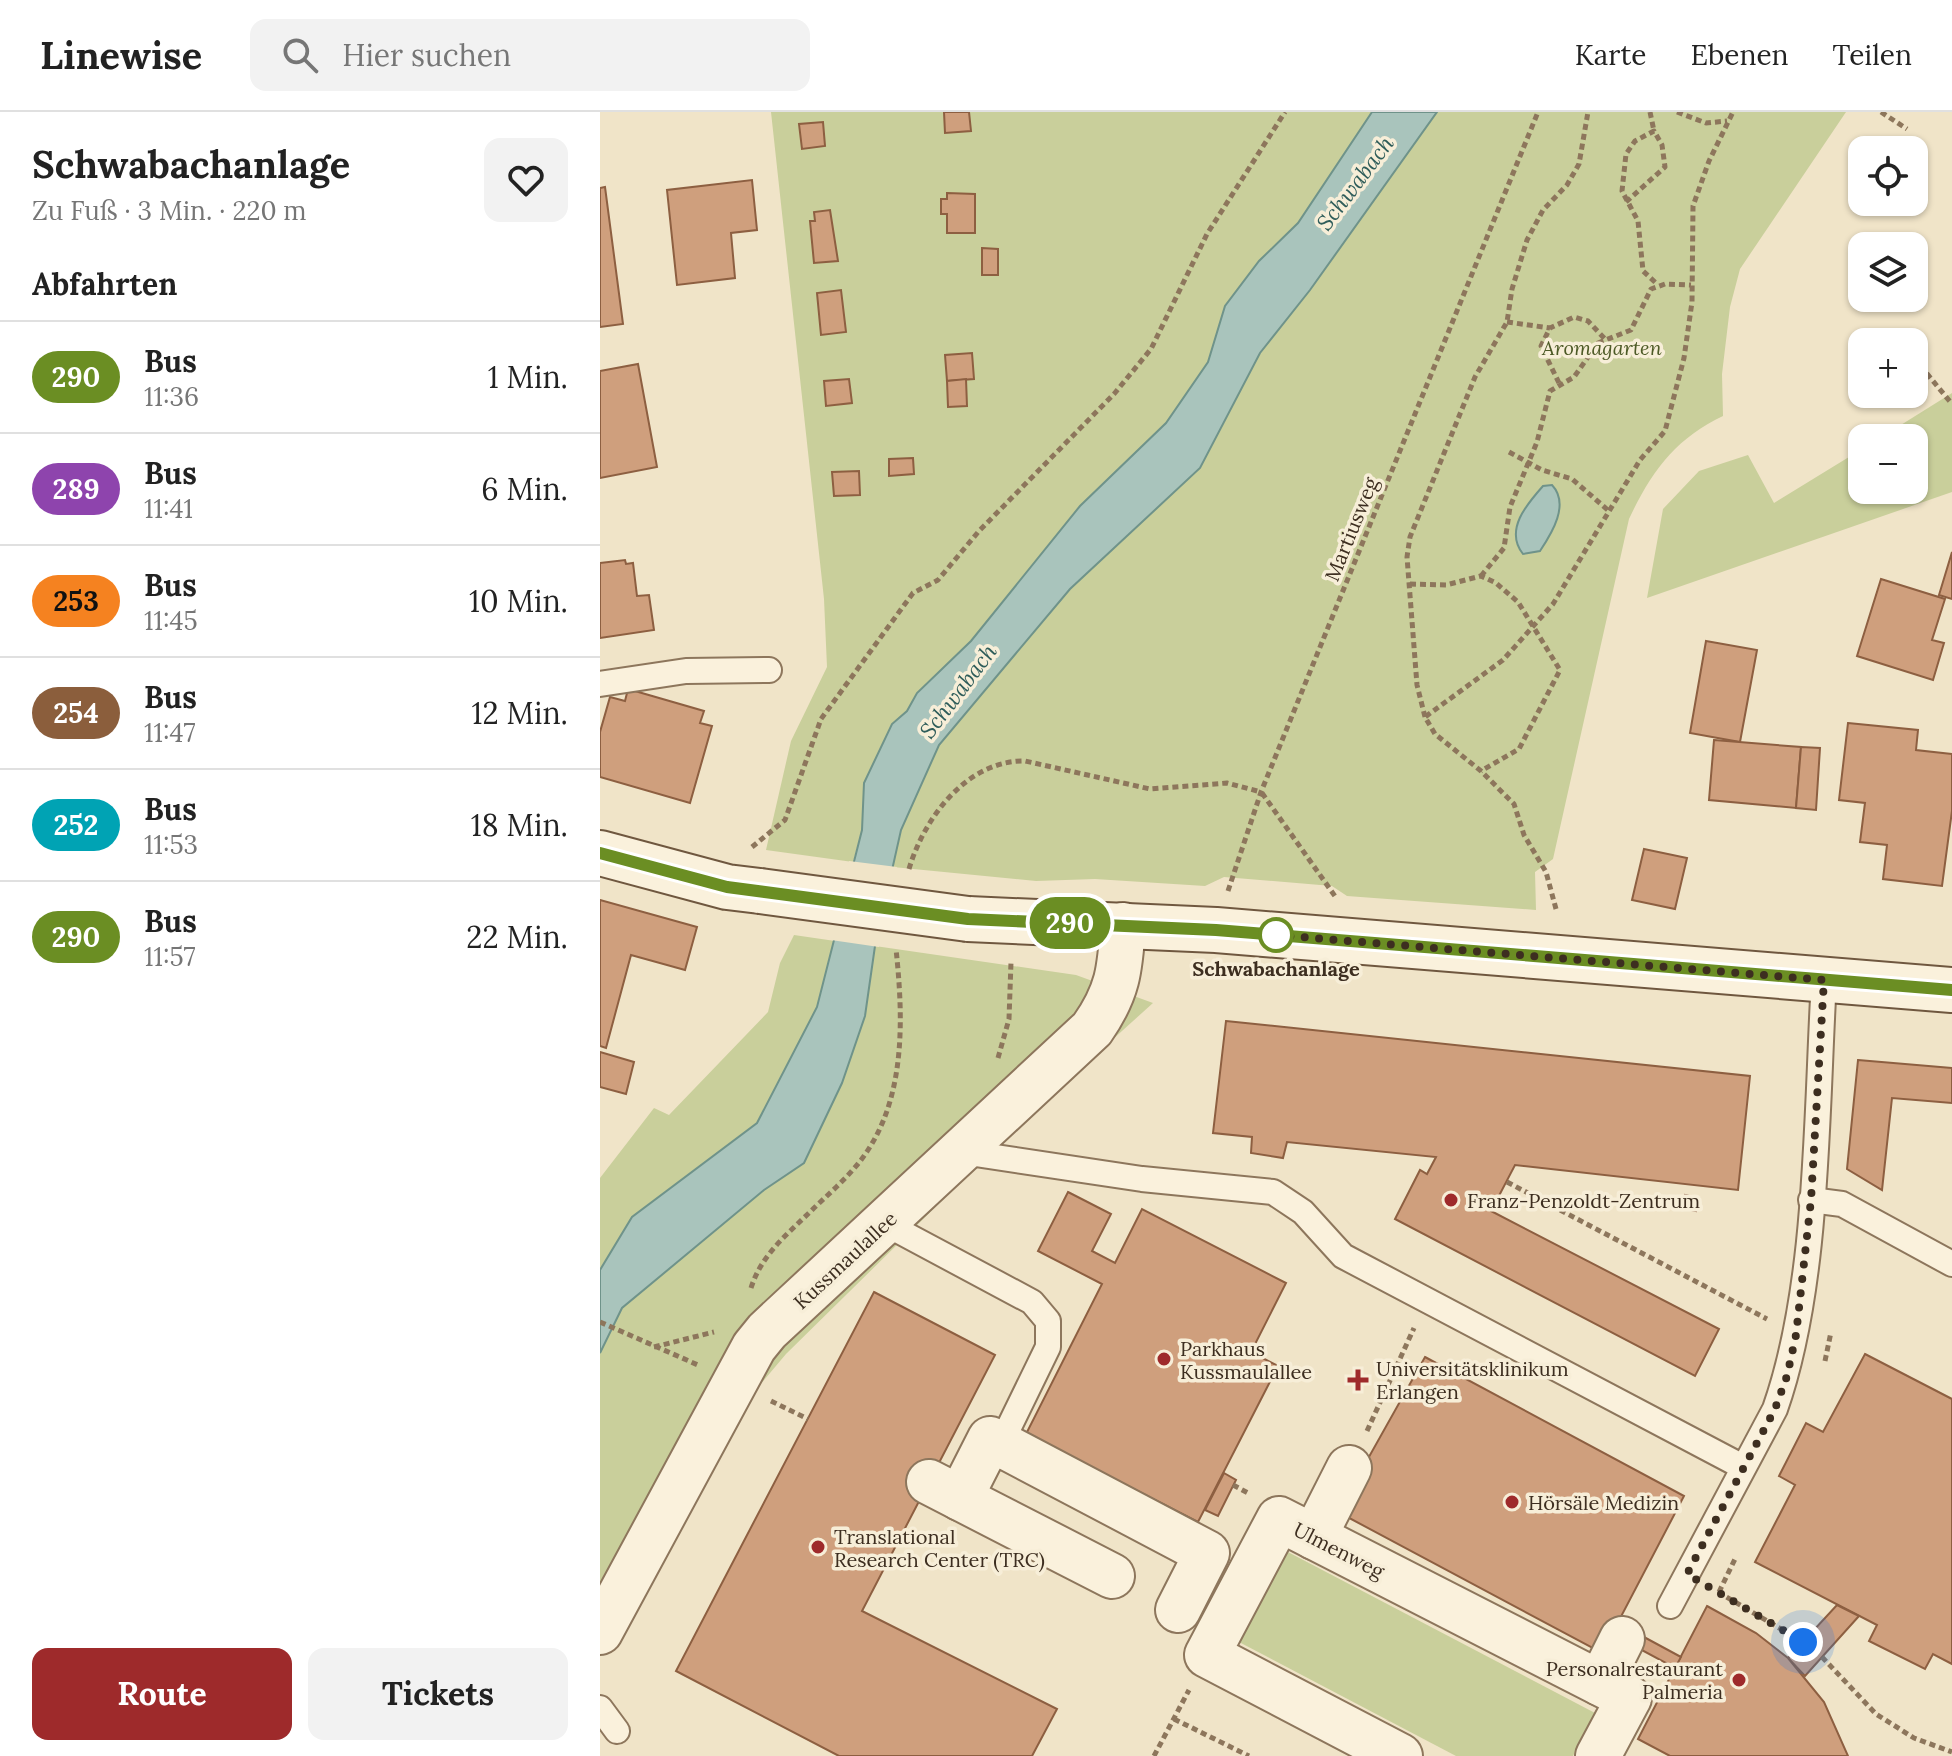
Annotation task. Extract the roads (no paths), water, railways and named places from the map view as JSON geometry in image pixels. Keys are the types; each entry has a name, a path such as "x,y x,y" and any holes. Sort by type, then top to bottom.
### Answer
{"street":[{"path":"600,853 727,887 753,872 968,919 1216,930 1952,990"},
{"name":"Kussmaulallee","path":"600,1632 754,1347 767,1331 1092,1029 1110,1003 1120,974 1123,925"},
{"name":"Ulmenweg","path":"1112,1576 945,1490 990,1439 1207,1553 1268,1532 1629,1698 1598,1756"},
{"path":"1207,1655 1268,1532 1349,1468"},
{"path":"1207,1553 1166,1604 1166,1633 1400,1756"},
{"path":"1600,1683 1638,1622"}],"lane":[{"path":"600,684 686,671 769,670"},
{"path":"1638,1622 1687,1574 1775,1409 1796,1335 1811,1200 1824,980"},
{"path":"962,1152 1142,1179 1273,1192 1303,1212 1343,1256 1743,1467"},
{"path":"1811,1200 1842,1204 1940,1250 1952,1264"},
{"path":"884,1223 1032,1302 1048,1321 1048,1347 1010,1425"},
{"path":"600,1708 617,1731"}],"water":[{"name":"Schwabach","path":"1372,112 1437,112 1310,290 1260,353 1200,468 1070,589 939,745 901,830 875,946 865,1016 842,1083 804,1163 764,1190 622,1308 600,1353 600,1270 632,1217 757,1123 817,1007 862,830 864,783 892,724 907,711 917,693 971,641 1080,506 1166,423 1208,362 1225,306 1259,261 1298,223"},
{"path":"1552,485 1559,501 1554,527 1540,551 1523,554 1516,536 1520,518 1543,486"}],"place":[{"name":"Schwabachanlage","path":"1276,935"},
{"name":"Franz-Penzoldt-Zentrum","path":"1451,1200"},
{"name":"Parkhaus Kussmaulallee","path":"1164,1359"},
{"name":"Universitätsklinikum Erlangen","path":"1358,1380"},
{"name":"Hörsäle Medizin","path":"1512,1502"},
{"name":"Translational Research Center (TRC)","path":"818,1547"},
{"name":"Personalrestaurant Palmeria","path":"1739,1680"}],"park label":[{"name":"Aromagarten","path":"1602,347"}]}
